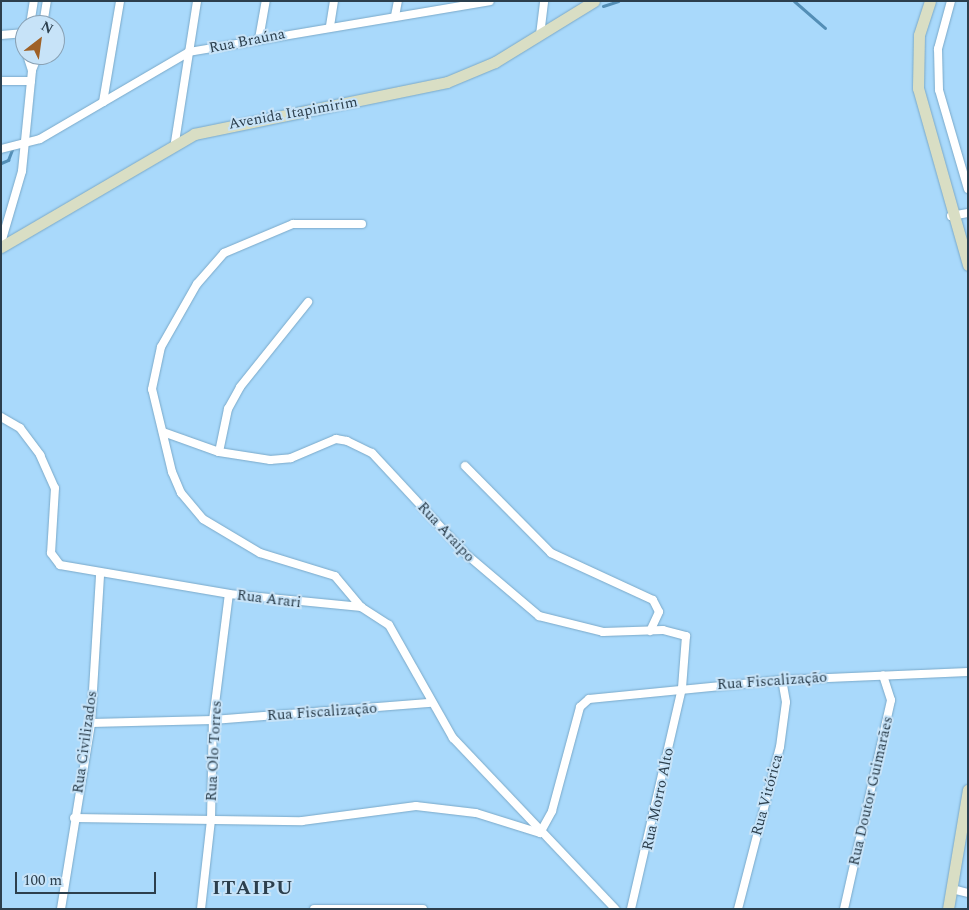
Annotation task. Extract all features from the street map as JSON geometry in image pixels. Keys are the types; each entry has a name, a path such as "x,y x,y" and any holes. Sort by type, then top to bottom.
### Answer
{"main road":[{"name":"Avenida Itapimirim","path":"1,248 175,142 223,125 447,82 540,35 594,1"},
{"path":"930,1 919,35 918,88 951,216 968,265"},
{"path":"948,909 964,843 968,790"}],"street":[{"path":"32,15 34,1"},
{"path":"45,15 47,1"},
{"path":"103,102 120,1"},
{"path":"175,142 197,1"},
{"path":"259,39 266,1"},
{"path":"330,26 334,1"},
{"path":"396,16 398,1"},
{"name":"Rua Braúna","path":"27,145 189,52 330,26 467,3 490,1"},
{"path":"540,35 544,1"},
{"path":"951,1 938,49 939,90 968,189"},
{"path":"1,35 15,34"},
{"path":"30,65 32,70"},
{"path":"1,243 27,145 31,81 34,65"},
{"path":"1,81 31,81"},
{"path":"1,149 27,145"},
{"path":"951,216 968,213"},
{"path":"361,606 335,576 260,552 203,519 178,486 152,389 153,370 197,284 224,253 294,224 362,224"},
{"path":"219,452 228,409 240,388 308,302"},
{"name":"Rua Arari","path":"1,417 20,428 40,455 55,488 52,559 60,565 100,574 229,594 361,606 390,625 431,703 453,738 540,833 615,909"},
{"name":"Rua Araipo","path":"163,432 219,452 270,460 291,458 336,439 347,441 372,453 466,554 539,616 603,632 677,631 686,636 682,688"},
{"path":"465,466 551,553 653,600 659,612 650,630"},
{"name":"Rua Civilizados","path":"61,909 74,818 91,723 100,574"},
{"name":"Rua Olo Torres","path":"201,909 211,820 213,720 229,594"},
{"name":"Rua Fiscalização","path":"540,833 552,811 580,707 603,696 782,680 968,672"},
{"name":"Rua Doutor Guimarães","path":"844,909 892,700 883,675"},
{"name":"Rua Vitórica","path":"738,909 780,747 786,702 782,680"},
{"name":"Rua Morro Alto","path":"631,909 682,688"},
{"name":"Rua Fiscalização","path":"91,723 213,720 431,703"},
{"path":"74,818 302,821 416,806 476,813 540,833"},
{"path":"952,889 968,893"},
{"path":"314,909 386,907 423,909"}],"waterway":[{"path":"603,6 618,1"},
{"path":"794,1 825,28"},
{"path":"1,163 8,160 13,147"}],"district":[{"name":"ITAIPU","path":"253,888"}]}
